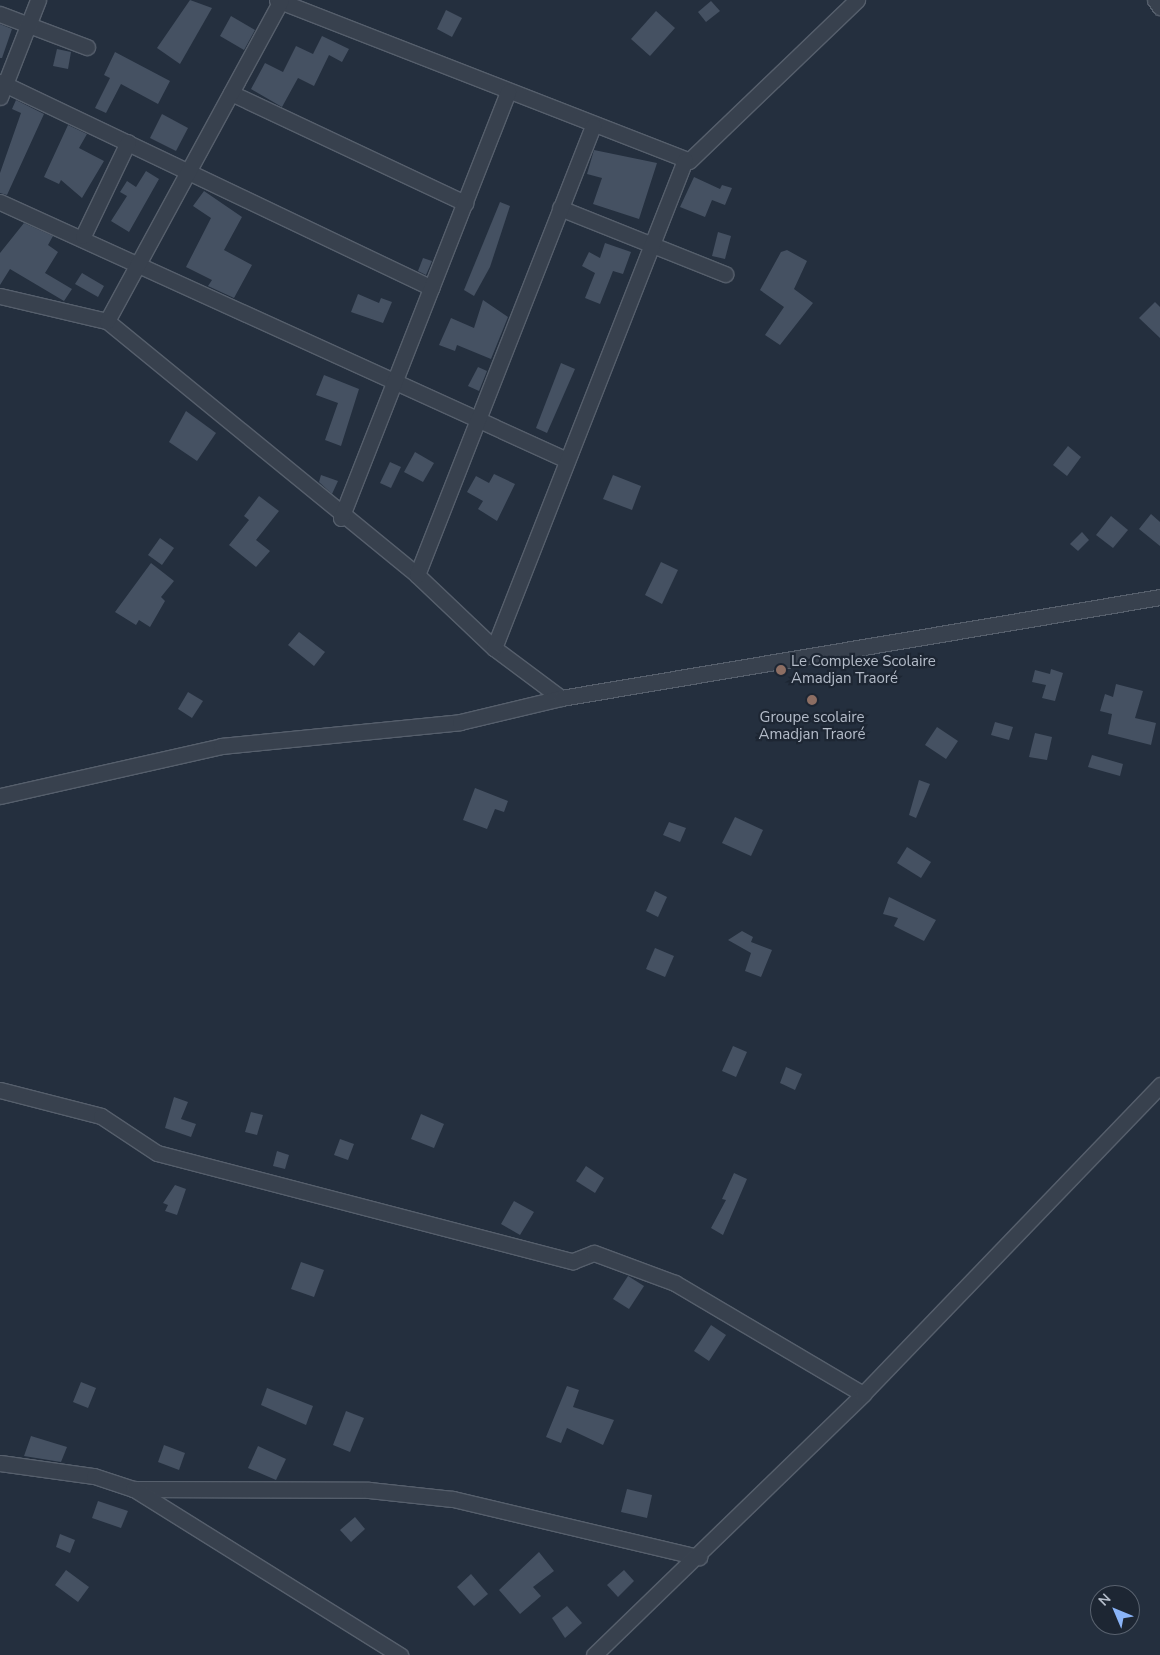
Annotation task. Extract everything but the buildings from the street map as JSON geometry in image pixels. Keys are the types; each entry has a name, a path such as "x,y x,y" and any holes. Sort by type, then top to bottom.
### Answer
{"street":[{"path":"38,0 2,88 128,142 431,288"},
{"path":"107,321 279,1 689,162 857,0"},
{"path":"1154,0 1160,7"},
{"path":"0,14 87,47"},
{"path":"341,518 508,92"},
{"path":"231,93 465,203"},
{"path":"417,575 593,125"},
{"path":"82,236 128,142"},
{"path":"494,648 685,160"},
{"path":"0,202 82,236 138,264 567,460"},
{"path":"560,208 725,274"},
{"path":"0,296 107,321 341,518 417,575 494,648 561,698"},
{"path":"0,796 222,746 460,722 561,698 1160,598"},
{"path":"594,1655 699,1557 863,1394 1160,1085"},
{"path":"0,1090 101,1116 157,1154 573,1261 594,1254 675,1283 863,1394"},
{"path":"0,1462 94,1476 133,1488 400,1655"},
{"path":"133,1488 369,1490 453,1498 699,1557"}],"place":[{"name":"Le Complexe Scolaire Amadjan Traoré","path":"781,670"},
{"name":"Groupe scolaire Amadjan Traoré","path":"812,700"}]}
